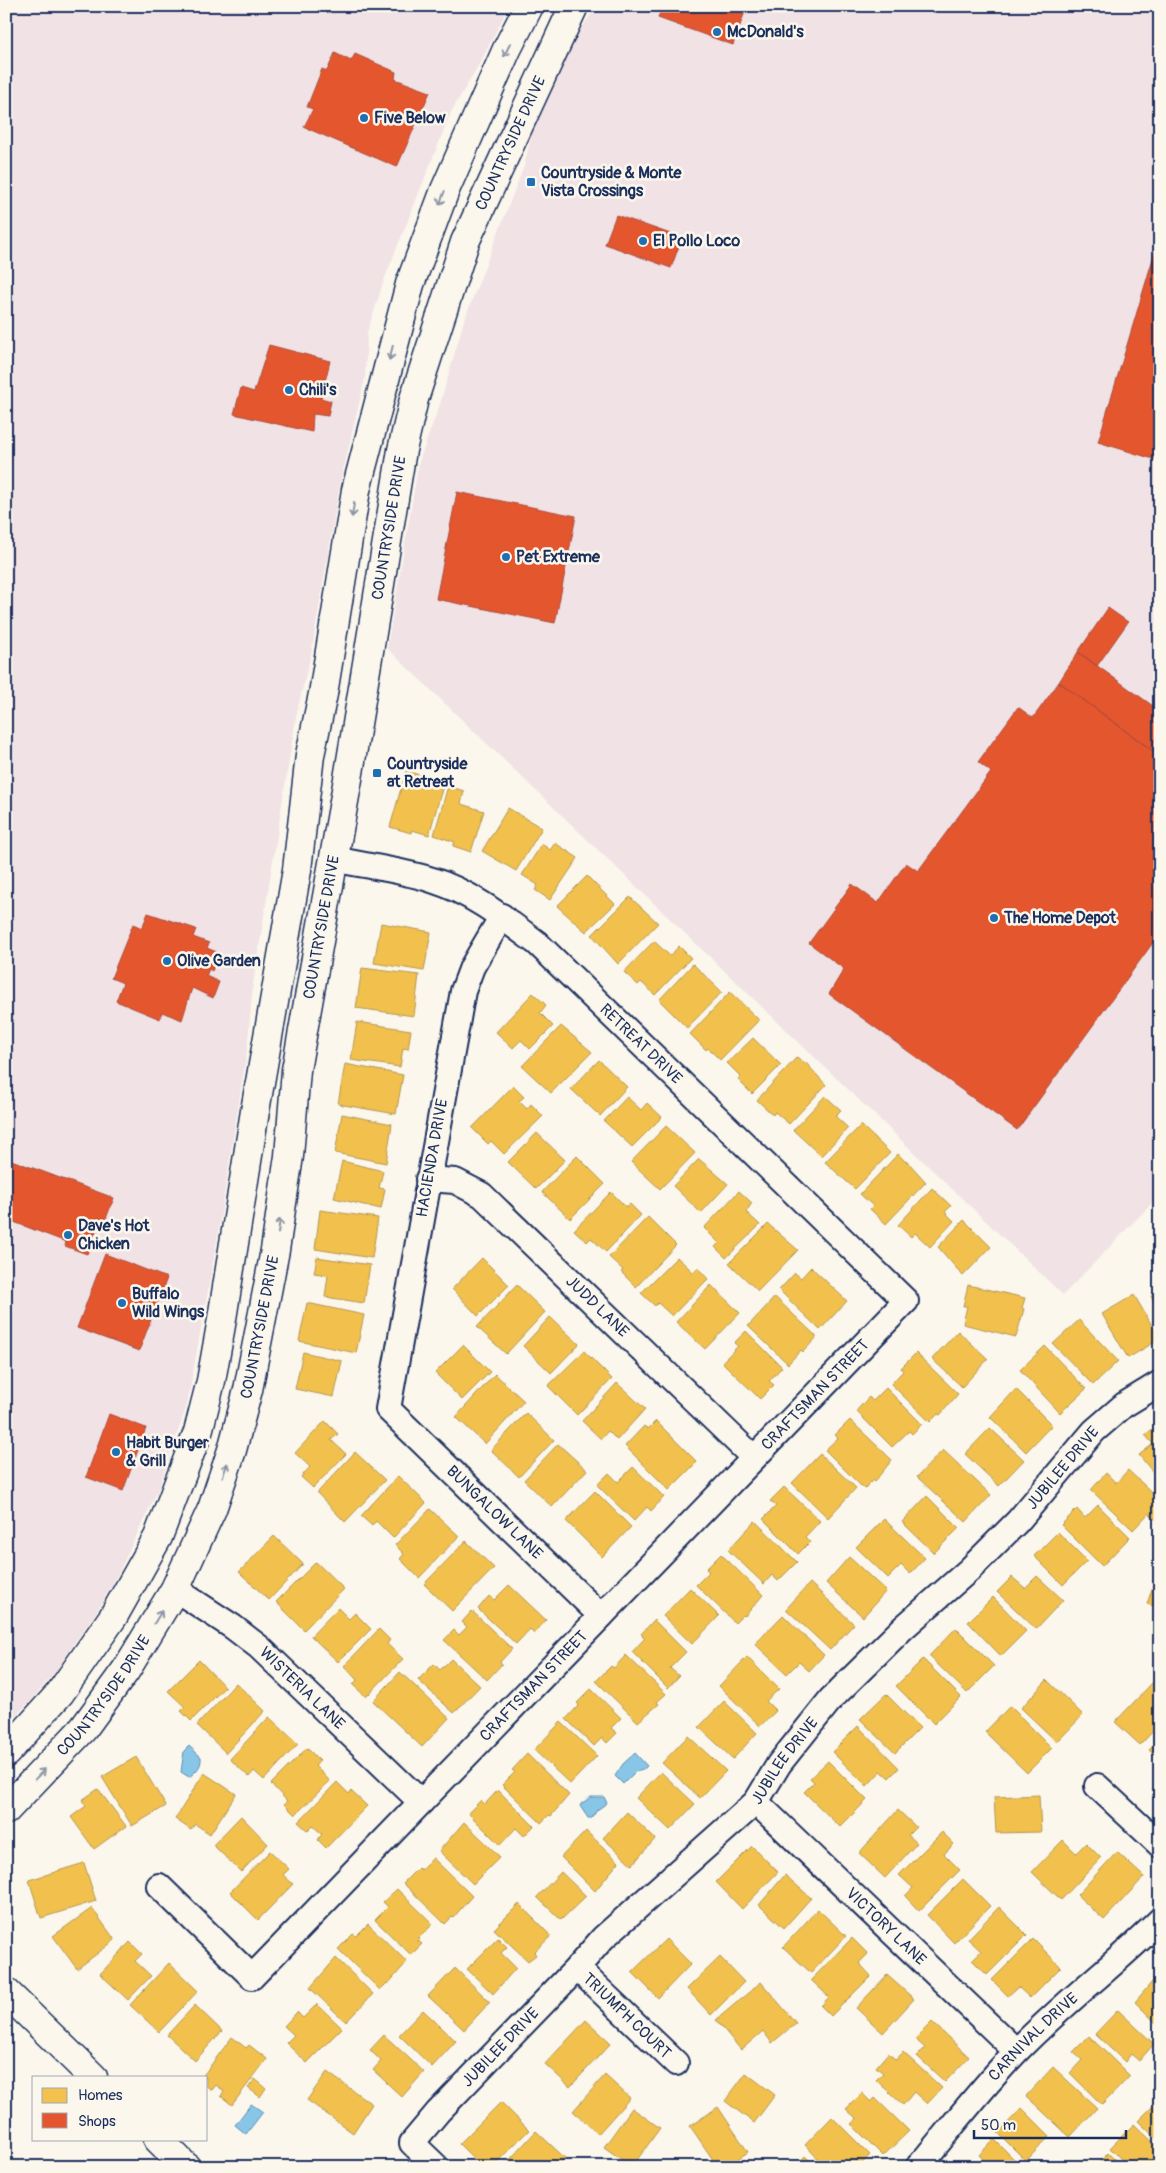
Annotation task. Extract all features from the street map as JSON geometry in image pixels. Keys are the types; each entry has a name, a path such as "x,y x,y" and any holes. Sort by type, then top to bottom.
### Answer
{"street":[{"name":"COUNTRYSIDE DRIVE","path":"6,1753 60,1693 113,1617 158,1537 198,1432 221,1325 255,1111 297,870 310,755 323,694 356,490 410,284 445,190 507,49 529,6"},
{"path":"558,40 562,6"},
{"name":"COUNTRYSIDE DRIVE","path":"6,1810 65,1748 98,1709 126,1670 175,1589 212,1509 232,1450 248,1390 275,1250 289,1156 296,1070 334,859 402,450 414,398 465,242 574,6"},
{"name":"RETREAT DRIVE","path":"334,859 432,880 468,896 502,916 537,943 906,1301"},
{"name":"HACIENDA DRIVE","path":"388,1409 463,991 472,967 502,916"},
{"name":"JUDD LANE","path":"428,1179 454,1181 482,1195 754,1458"},
{"name":"CRAFTSMAN STREET","path":"159,1886 252,1977 906,1301"},
{"name":"JUBILEE DRIVE","path":"437,2167 412,2143 438,2112 577,1968 603,1938 756,1802 779,1764 831,1699 903,1628 969,1570 1018,1521 1094,1431 1124,1404 1160,1383"},
{"name":"BUNGALOW LANE","path":"388,1409 601,1616"},
{"name":"WISTERIA LANE","path":"175,1589 233,1627 259,1647 421,1802"},
{"path":"1097,1786 1160,1845"},
{"name":"VICTORY LANE","path":"756,1802 1016,2051"},
{"name":"CARNIVAL DRIVE","path":"918,2167 1016,2051 1043,2025 1132,1948 1160,1920"},
{"name":"TRIUMPH COURT","path":"577,1968 676,2064"},
{"path":"6,1992 92,2076"},
{"path":"159,2140 186,2167"}],"shaded area":[{"path":"6,6 509,6 481,61 452,110 384,280 367,333 365,378 340,484 311,654 297,711 253,984 247,1051 216,1246 187,1405 158,1490 115,1580 98,1609 52,1676 30,1702 6,1724"},
{"path":"597,6 1160,6 1160,1195 1063,1295 387,648 419,462 440,404 464,321 524,166 534,125 572,42"}],"water":[{"path":"189,1746 201,1757 201,1763 189,1777 181,1772 184,1751"},
{"path":"635,1753 647,1766 643,1770 635,1772 623,1784 615,1776 623,1764"},
{"path":"591,1797 604,1797 607,1803 597,1810 592,1818 588,1818 580,1806"},
{"path":"251,2104 263,2112 246,2134 235,2125"}],"building: Homes":[{"path":"406,771 444,782 429,835 412,830 411,833 390,827"},
{"path":"448,786 464,791 461,804 484,811 471,852 453,846 455,842 434,835"},
{"path":"508,808 542,828 516,871 482,851"},
{"path":"555,843 578,858 550,900 535,890 538,885 522,875 542,844 550,850"},
{"path":"587,876 615,904 586,932 557,906"},
{"path":"630,897 658,923 618,964 592,935"},
{"path":"381,923 431,932 424,971 374,963"},
{"path":"654,941 670,956 679,946 691,958 655,995 641,982 638,985 624,972"},
{"path":"693,964 722,992 687,1028 659,1000"},
{"path":"362,968 419,975 414,1016 356,1008"},
{"path":"730,992 759,1020 720,1060 708,1048 706,1050 690,1034"},
{"path":"533,993 546,1005 540,1013 553,1026 530,1049 521,1040 513,1048 496,1032"},
{"path":"357,1022 411,1030 408,1049 403,1048 400,1067 351,1060"},
{"path":"561,1026 592,1052 551,1093 522,1066"},
{"path":"753,1038 781,1065 752,1094 738,1080 741,1077 727,1063"},
{"path":"797,1057 806,1063 826,1085 789,1124 775,1112 773,1115 757,1100"},
{"path":"599,1060 627,1087 600,1116 571,1089"},
{"path":"345,1064 403,1075 396,1114 338,1104"},
{"path":"513,1086 524,1097 519,1101 527,1109 531,1104 543,1116 504,1154 491,1141 488,1144 472,1128"},
{"path":"825,1096 841,1110 835,1116 848,1128 821,1156 793,1130"},
{"path":"627,1097 641,1110 647,1103 662,1117 632,1147 604,1121"},
{"path":"342,1114 392,1124 386,1163 335,1153"},
{"path":"861,1125 890,1153 855,1189 825,1162"},
{"path":"666,1126 695,1153 660,1189 631,1162"},
{"path":"537,1133 565,1160 536,1189 508,1162"},
{"path":"898,1154 926,1182 886,1224 870,1209 873,1206 860,1194"},
{"path":"577,1156 605,1184 570,1219 542,1192"},
{"path":"699,1159 728,1184 701,1213 673,1186"},
{"path":"342,1161 383,1171 379,1188 385,1189 381,1209 334,1198"},
{"path":"932,1188 951,1206 945,1212 954,1221 930,1247 915,1233 911,1237 898,1225"},
{"path":"739,1191 752,1203 746,1212 760,1225 726,1258 715,1247 719,1243 704,1228"},
{"path":"611,1192 626,1207 630,1204 641,1215 606,1252 591,1238 587,1242 574,1230"},
{"path":"320,1210 378,1218 372,1258 315,1249"},
{"path":"648,1217 676,1245 636,1287 621,1272 623,1270 609,1257"},
{"path":"964,1220 991,1247 963,1276 938,1247"},
{"path":"768,1224 798,1250 758,1291 729,1263"},
{"path":"317,1257 370,1265 364,1303 325,1297 328,1275 314,1273"},
{"path":"677,1257 693,1272 698,1268 708,1279 672,1316 658,1303 655,1306 641,1293"},
{"path":"482,1258 509,1285 478,1316 452,1289"},
{"path":"811,1267 847,1301 820,1330 779,1290 795,1273 801,1278"},
{"path":"517,1285 545,1312 506,1354 477,1327"},
{"path":"711,1285 740,1313 705,1349 676,1322"},
{"path":"968,1285 1025,1298 1016,1337 963,1324 967,1306 963,1306"},
{"path":"1160,1291 1160,1315 1151,1296"},
{"path":"1134,1295 1160,1339 1128,1358 1102,1314"},
{"path":"775,1297 817,1337 788,1364 748,1326"},
{"path":"307,1303 364,1315 356,1353 299,1341"},
{"path":"550,1317 579,1344 551,1373 523,1346"},
{"path":"1079,1320 1118,1361 1093,1385 1053,1344"},
{"path":"746,1331 782,1367 769,1381 774,1385 760,1399 722,1362 738,1346 734,1343"},
{"path":"958,1331 988,1359 962,1387 932,1359"},
{"path":"463,1345 490,1372 462,1400 435,1373"},
{"path":"1045,1346 1086,1389 1060,1413 1020,1370"},
{"path":"584,1351 612,1379 577,1415 548,1386"},
{"path":"303,1352 342,1361 334,1397 295,1389"},
{"path":"916,1353 958,1394 940,1415 938,1414 930,1422 891,1384 903,1371 901,1368"},
{"path":"495,1374 524,1401 485,1444 456,1417"},
{"path":"617,1383 645,1409 617,1440 608,1431 601,1439 582,1421"},
{"path":"886,1388 922,1424 912,1434 909,1431 892,1447 856,1411 869,1397 873,1401"},
{"path":"1016,1389 1052,1425 1026,1452 990,1417"},
{"path":"526,1413 554,1440 519,1477 491,1450"},
{"path":"850,1420 892,1460 874,1482 873,1480 864,1489 825,1450 838,1438 835,1435"},
{"path":"325,1421 338,1434 331,1440 346,1454 313,1488 301,1477 310,1467 295,1453"},
{"path":"656,1421 697,1462 669,1490 625,1446 644,1426 648,1429"},
{"path":"1160,1423 1160,1481 1139,1455 1153,1444 1145,1435"},
{"path":"990,1428 1024,1460 999,1486 965,1454"},
{"path":"558,1444 587,1470 552,1507 524,1480"},
{"path":"943,1450 991,1495 966,1522 917,1477"},
{"path":"355,1452 385,1480 345,1522 317,1493"},
{"path":"820,1454 856,1488 828,1518 792,1483"},
{"path":"633,1467 664,1497 651,1511 647,1507 634,1521 597,1485 609,1473 618,1482"},
{"path":"1128,1470 1160,1500 1160,1516 1156,1520 1149,1513 1133,1530 1091,1490 1106,1473 1116,1483"},
{"path":"398,1476 426,1503 393,1538 376,1521 372,1526 361,1516"},
{"path":"784,1487 820,1521 805,1537 810,1542 798,1554 763,1519 776,1506 770,1501"},
{"path":"595,1491 631,1527 602,1557 566,1521"},
{"path":"927,1496 959,1528 934,1553 902,1522"},
{"path":"1098,1505 1130,1537 1102,1566 1061,1525 1077,1509 1085,1518"},
{"path":"430,1509 459,1536 419,1578 400,1559 404,1554 395,1545"},
{"path":"884,1519 925,1558 910,1574 901,1565 888,1578 856,1547"},
{"path":"755,1521 797,1562 778,1581 772,1575 764,1584 728,1550"},
{"path":"1058,1532 1087,1561 1063,1585 1034,1556"},
{"path":"274,1536 303,1564 269,1600 239,1572"},
{"path":"466,1541 494,1568 452,1611 424,1584"},
{"path":"721,1554 763,1595 745,1616 743,1615 735,1623 696,1585 709,1572 706,1569"},
{"path":"849,1557 886,1591 863,1617 826,1583"},
{"path":"316,1562 344,1589 304,1630 276,1602"},
{"path":"1160,1569 1160,1608 1147,1604"},
{"path":"1037,1576 1063,1600 1036,1629 997,1592 1012,1577 1025,1588"},
{"path":"810,1583 854,1624 830,1650 786,1609"},
{"path":"509,1585 546,1620 534,1634 530,1629 516,1644 478,1609 489,1596 494,1600"},
{"path":"690,1588 719,1616 692,1644 663,1616"},
{"path":"993,1597 1026,1631 1001,1656 968,1622"},
{"path":"338,1608 349,1619 355,1613 371,1629 338,1662 311,1636"},
{"path":"472,1611 512,1649 500,1662 502,1664 487,1680 444,1640 454,1630 459,1635 467,1627 462,1622"},
{"path":"783,1615 824,1655 809,1671 799,1662 787,1674 755,1644"},
{"path":"654,1620 686,1652 670,1668 679,1676 668,1688 632,1652 645,1638 641,1634"},
{"path":"956,1628 994,1666 967,1693 929,1656"},
{"path":"379,1629 390,1640 387,1644 403,1659 366,1697 353,1685 357,1680 344,1666"},
{"path":"626,1655 666,1694 657,1702 659,1704 638,1722 596,1681 611,1666 614,1668"},
{"path":"747,1657 779,1689 766,1701 776,1711 760,1726 719,1686"},
{"path":"451,1659 480,1686 454,1713 418,1680 434,1664 440,1670"},
{"path":"923,1659 961,1697 934,1724 896,1686"},
{"path":"199,1660 225,1687 191,1721 181,1711 185,1707 168,1691"},
{"path":"400,1672 449,1718 422,1747 373,1701"},
{"path":"1047,1680 1083,1715 1057,1742 1021,1708"},
{"path":"1154,1681 1160,1687 1160,1724 1140,1745 1115,1722"},
{"path":"236,1683 265,1711 226,1753 197,1725"},
{"path":"591,1689 621,1718 611,1728 617,1733 607,1743 602,1738 594,1746 566,1719 579,1705 577,1703"},
{"path":"886,1694 920,1728 895,1753 860,1719"},
{"path":"724,1701 757,1733 733,1759 699,1727"},
{"path":"1010,1706 1052,1748 1027,1773 985,1732"},
{"path":"269,1717 298,1744 264,1780 254,1771 249,1777 230,1759"},
{"path":"561,1722 597,1756 570,1784 534,1750"},
{"path":"858,1726 899,1768 889,1778 881,1771 867,1786 832,1752"},
{"path":"688,1736 726,1771 700,1798 662,1763"},
{"path":"1160,1739 1160,1760 1149,1750"},
{"path":"307,1748 320,1761 315,1766 330,1781 295,1815 284,1804 287,1801 271,1784"},
{"path":"527,1754 569,1795 551,1816 549,1815 541,1823 502,1785 515,1772 512,1770"},
{"path":"136,1757 166,1806 132,1826 102,1777"},
{"path":"828,1761 867,1800 840,1827 804,1792 814,1782 810,1778"},
{"path":"661,1772 695,1804 670,1830 636,1798"},
{"path":"204,1773 236,1794 210,1834 195,1824 191,1830 175,1819"},
{"path":"337,1782 349,1794 351,1791 367,1806 326,1848 318,1840 322,1834 313,1826 308,1831 298,1822"},
{"path":"98,1789 126,1826 94,1849 71,1817 86,1806 82,1800"},
{"path":"498,1790 534,1826 524,1836 516,1828 500,1845 468,1813 481,1800 485,1804"},
{"path":"1039,1795 1041,1832 996,1833 994,1797"},
{"path":"898,1810 916,1827 908,1835 917,1843 885,1878 859,1853"},
{"path":"627,1812 655,1839 632,1865 603,1838"},
{"path":"241,1816 268,1844 241,1872 213,1845"},
{"path":"464,1822 500,1857 473,1884 439,1851"},
{"path":"586,1831 619,1862 595,1891 561,1857"},
{"path":"942,1832 954,1844 944,1854 960,1870 919,1911 905,1896 913,1888 899,1875"},
{"path":"1063,1840 1076,1853 1086,1843 1101,1858 1061,1900 1032,1872"},
{"path":"752,1846 778,1872 742,1909 716,1882"},
{"path":"270,1851 289,1869 283,1875 293,1884 258,1920 230,1892"},
{"path":"1117,1852 1144,1877 1104,1920 1077,1895"},
{"path":"433,1858 472,1896 453,1918 445,1924 403,1883 418,1868 421,1870"},
{"path":"84,1863 96,1901 41,1918 29,1880"},
{"path":"561,1872 586,1896 561,1920 537,1897"},
{"path":"785,1875 811,1898 784,1928 759,1905"},
{"path":"963,1879 990,1906 954,1943 927,1915"},
{"path":"397,1889 433,1924 417,1940 422,1944 411,1955 375,1920 388,1907 383,1902"},
{"path":"519,1904 551,1936 534,1952 536,1955 528,1961 494,1929"},
{"path":"999,1907 1027,1935 987,1975 972,1960 981,1951 968,1939"},
{"path":"92,1908 115,1940 77,1969 53,1936"},
{"path":"818,1909 846,1936 811,1973 783,1947"},
{"path":"368,1924 407,1962 388,1984 380,1990 338,1949 353,1934 356,1936"},
{"path":"498,1938 507,1947 501,1953 516,1968 493,1994 467,1969"},
{"path":"852,1938 868,1954 859,1963 871,1976 831,2016 821,2006 829,1997 811,1980"},
{"path":"666,1939 691,1964 658,1998 632,1972"},
{"path":"1033,1939 1061,1967 1030,1998 1018,1987 1008,1996 992,1980"},
{"path":"130,1942 142,1954 135,1961 151,1976 128,2000 100,1974"},
{"path":"720,1957 744,1982 711,2015 687,1989"},
{"path":"336,1958 373,1994 346,2022 310,1988"},
{"path":"169,1963 198,1991 159,2032 130,2005"},
{"path":"455,1968 490,2002 464,2030 428,1996"},
{"path":"887,1975 914,1999 883,2033 856,2008"},
{"path":"1158,1975 1160,1977 1160,2027 1135,2002"},
{"path":"761,1982 796,2023 772,2043 763,2031 741,2050 716,2020"},
{"path":"317,2004 342,2028 307,2063 286,2043 294,2035 284,2026 297,2012 303,2018"},
{"path":"195,2005 222,2031 195,2061 167,2035"},
{"path":"423,2010 456,2041 432,2067 399,2035"},
{"path":"1118,2010 1154,2044 1139,2061 1131,2054 1125,2062 1095,2034"},
{"path":"586,2020 611,2043 570,2087 545,2064"},
{"path":"932,2022 969,2057 945,2082 917,2056 925,2048 915,2039"},
{"path":"384,2035 424,2072 402,2097 373,2070 381,2061 370,2050"},
{"path":"1089,2036 1130,2076 1102,2105 1070,2073 1082,2060 1073,2052"},
{"path":"232,2037 246,2048 249,2045 267,2059 232,2105 221,2096 224,2091 216,2085 212,2090 208,2087 208,2076 203,2076"},
{"path":"903,2052 942,2088 927,2104 914,2092 903,2105 876,2080 883,2073 876,2067 888,2053 896,2060"},
{"path":"1053,2067 1097,2108 1070,2137 1026,2096"},
{"path":"327,2072 372,2104 353,2133 307,2100"},
{"path":"746,2073 775,2095 754,2123 725,2101"},
{"path":"605,2075 630,2098 598,2134 573,2111"},
{"path":"255,2079 266,2088 260,2097 248,2088"},
{"path":"862,2093 871,2102 875,2098 909,2131 883,2156 851,2124 857,2119 846,2109"},
{"path":"1160,2099 1160,2142 1138,2121"},
{"path":"501,2102 529,2130 492,2167 482,2167 459,2144"},
{"path":"718,2107 748,2152 726,2167 718,2167 690,2126"},
{"path":"632,2108 660,2128 632,2167 604,2147"},
{"path":"1022,2108 1050,2136 1026,2161 998,2133"},
{"path":"832,2117 870,2155 859,2167 826,2167 805,2145"},
{"path":"1134,2124 1160,2149 1160,2167 1129,2167 1110,2148"},
{"path":"536,2131 565,2158 557,2167 503,2167"},
{"path":"994,2139 1022,2167 991,2167 979,2155"},
{"path":"1108,2153 1122,2167 1095,2167"},
{"path":"805,2156 816,2167 796,2167"}],"building: Shops":[{"name":"McDonald's","path":"662,6 747,6 733,45 658,18"},
{"name":"Five Below","path":"335,53 351,61 355,54 396,72 395,79 430,92 397,167 304,127 313,109 307,107 322,69 327,71"},
{"name":"El Pollo Loco","path":"616,215 682,238 671,268 605,244"},
{"path":"1160,235 1160,461 1098,442"},
{"name":"Chili's","path":"269,345 330,361 321,398 331,401 328,416 313,414 312,432 234,414 241,388 254,392"},
{"name":"Pet Extreme","path":"457,492 576,516 555,623 436,599"},
{"path":"1108,608 1128,622 1097,666 1078,652"},
{"path":"1078,652 1160,711 1160,756 1059,682"},
{"name":"The Home Depot","path":"1059,682 1160,756 1160,933 1017,1130 829,994 844,969 809,943 852,884 878,903 906,863 918,871 991,772 978,762 1018,707 1033,718"},
{"name":"Olive Garden","path":"148,913 196,929 193,937 209,943 207,948 219,953 212,971 209,969 206,976 219,982 213,998 192,988 182,1020 162,1012 160,1019 116,1001 123,983 111,978 133,924 142,928"},
{"path":"6,1158 114,1198 105,1221 98,1218 93,1230 96,1231 87,1254 65,1246 66,1242 6,1219"},
{"name":"Buffalo Wild Wings","path":"105,1254 167,1278 139,1351 77,1328"},
{"name":"Habit Burger & Grill","path":"109,1414 146,1428 123,1491 86,1477"}],"place":[{"name":"McDonald's","path":"717,32"},
{"name":"Five Below","path":"364,118"},
{"name":"Countryside & Monte Vista Crossings","path":"531,182"},
{"name":"El Pollo Loco","path":"643,241"},
{"name":"Chili's","path":"289,390"},
{"name":"Pet Extreme","path":"506,557"},
{"name":"Countryside at Retreat","path":"377,773"},
{"name":"The Home Depot","path":"994,918"},
{"name":"Olive Garden","path":"167,961"},
{"name":"Dave's Hot Chicken","path":"68,1235"},
{"name":"Buffalo Wild Wings","path":"122,1303"},
{"name":"Habit Burger & Grill","path":"116,1452"}]}
